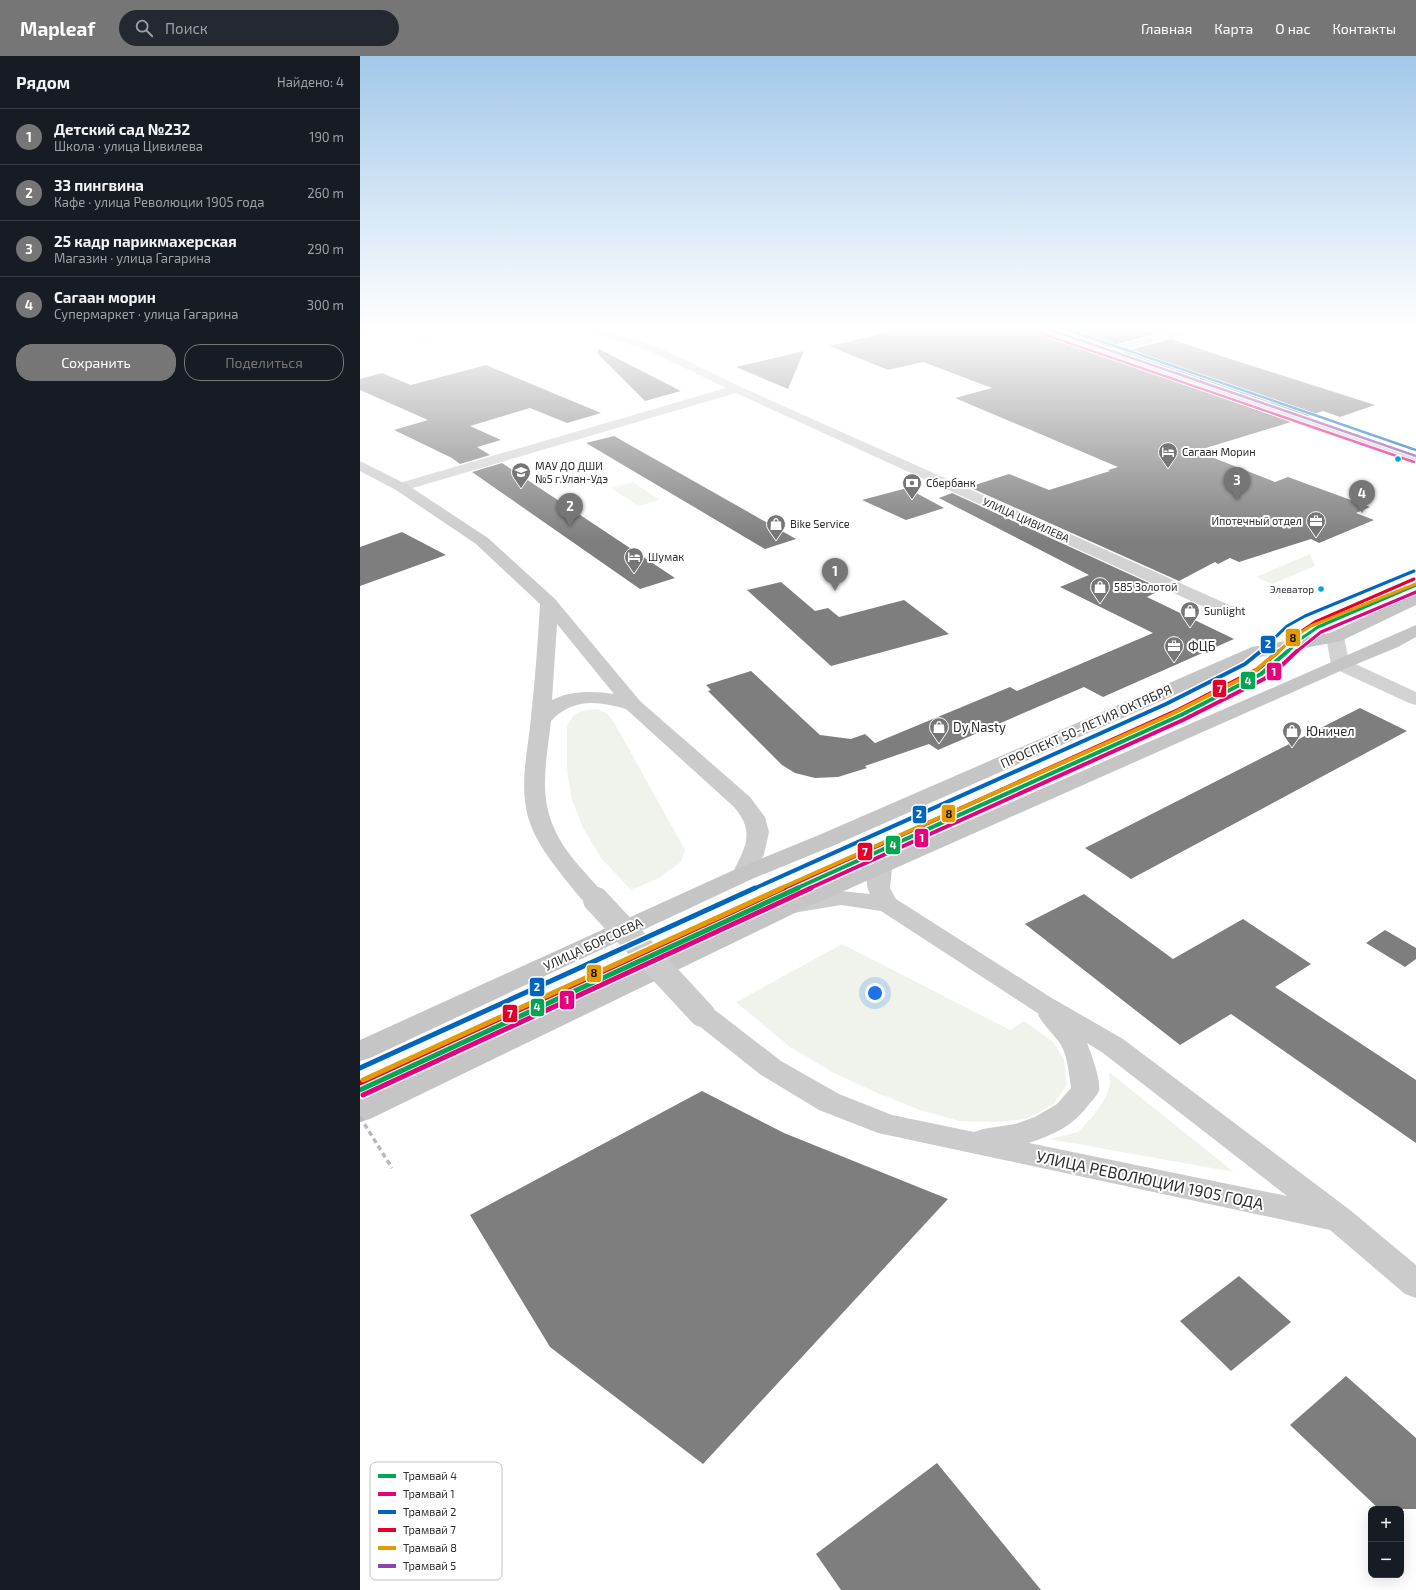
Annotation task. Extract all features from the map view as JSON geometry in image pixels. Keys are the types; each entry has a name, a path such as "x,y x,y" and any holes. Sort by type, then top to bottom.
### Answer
{"main road":[{"path":"360,465 401,487 482,541 549,603 633,705 742,802 754,818 758,830 756,847 744,874"},
{"name":"ПРОСПЕКТ 50-ЛЕТИЯ ОКТЯБРЯ","path":"827,840 1258,651 1335,637 1416,598"},
{"name":"УЛИЦА РЕВОЛЮЦИИ 1905 ГОДА","path":"549,603 541,720 534,759 533,786 540,819 556,852 596,900 702,1014 771,1068 829,1102 888,1125 961,1142 1340,1219"},
{"path":"360,1112 793,905 1392,642 1416,630"},
{"path":"541,720 555,706 569,700 588,697 608,698 633,705"},
{"name":"УЛИЦА БОРСОЕВА","path":"360,1051 744,874 827,840"},
{"path":"880,868 878,888 887,904"},
{"name":"УЛИЦА РЕВОЛЮЦИИ 1905 ГОДА","path":"793,905 841,898 887,904 1041,1003 1113,1046 1340,1219 1416,1284"},
{"name":"УЛИЦА РЕВОЛЮЦИИ 1905 ГОДА","path":"961,1142 1001,1139 1037,1129 1065,1113 1085,1090 1081,1063 1072,1042 1041,1003"}],"street":[{"path":"401,487 711,398"},
{"name":"УЛИЦА ЦИВИЛЕВА","path":"754,398 1230,612"},
{"path":"1238,398 1416,460"},
{"path":"1264,398 1416,449"},
{"path":"1335,637 1340,664 1416,699"}],"shaded area":[{"path":"633,482 660,500 638,506 611,488"},
{"path":"1310,554 1315,566 1272,584 1256,577"},
{"path":"596,709 607,714 615,724 685,850 681,862 659,878 631,890 601,858 583,828 572,800 567,770 567,726 573,716 582,711"},
{"path":"842,944 1010,1030 1024,1021 1053,1042 1064,1059 1067,1084 1054,1104 1026,1119 995,1122 959,1121 920,1110 875,1092 832,1072 790,1047 736,1002"},
{"path":"1109,1072 1234,1172 1049,1139 1078,1132 1093,1116 1106,1097 1110,1084"}],"building":[{"path":"377,398 564,398 601,413 567,423 530,408 470,426 501,440 477,447 490,455 460,464 452,458 394,430 428,420"},
{"path":"642,398 657,398 645,401"},
{"path":"955,398 1222,398 1291,422 1196,451 1275,482 1288,477 1370,507 1356,513 1374,520 1319,543 1311,539 1239,562 1230,558 1218,564 1215,562 1179,581 969,487 1009,474 1049,490 1110,471 1108,470 1118,467"},
{"path":"1254,398 1352,398 1375,405 1340,417 1323,411 1308,416"},
{"path":"614,436 796,539 765,549 586,443"},
{"path":"502,463 675,578 640,589 472,472"},
{"name":"Сбербанк","path":"907,488 944,508 906,520 862,500"},
{"path":"952,493 1162,589 1147,597 1234,639 1103,697 1084,687 938,750 929,744 865,766 867,768 838,777 815,778 795,773 782,765 708,691 711,690 706,685 751,671 820,735 851,739 865,734 875,743 1010,687 1017,691 1153,633 1060,587 1089,575 939,498"},
{"path":"402,532 446,555 360,586 360,547"},
{"path":"781,582 815,611 828,608 839,617 904,600 949,634 831,666 747,590"},
{"path":"1360,708 1407,731 1131,879 1085,848"},
{"path":"1084,894 1173,959 1243,919 1311,964 1275,987 1416,1080 1416,1143 1231,1014 1180,1045 1025,924"},
{"path":"1385,930 1416,948 1416,959 1405,967 1366,943"},
{"path":"702,1091 784,1133 948,1199 703,1464 550,1347 470,1215"},
{"path":"1239,1276 1291,1322 1231,1371 1180,1321"},
{"path":"1346,1376 1416,1438 1416,1509 1404,1509 1404,1506 1376,1506 1290,1425"},
{"path":"937,1463 1041,1590 841,1590 816,1554"}],"railway":[{"path":"360,1117 392,1168"}],"tram line":[{"name":"1","path":"1227,398 1414,462"},
{"name":"5","path":"1247,398 1416,456"},
{"name":"2","path":"1264,398 1416,450"},
{"name":"2","path":"360,1068 686,919 1166,704 1245,664 1259,653 1287,626 1305,616 1414,571"},
{"name":"7","path":"360,1083 683,934 1178,710 1258,669 1299,633 1315,622 1414,579"},
{"name":"8","path":"363,1080 690,929 1172,714 1251,674 1267,662 1295,636 1311,626 1416,584"},
{"name":"4","path":"360,1090 685,939 1181,715 1261,674 1276,663 1302,638 1318,627 1416,585"},
{"name":"1","path":"363,1095 687,944 1183,720 1264,679 1321,632 1416,592"}],"place":[{"name":"Сагаан Морин","path":"1168,469"},
{"name":"МАУ ДО ДШИ №5 г.Улан-Удэ","path":"521,489"},
{"name":"Сбербанк","path":"912,500"},
{"name":"25 кадр парикмахерская","path":"1237,500"},
{"name":"Сагаан морин","path":"1362,513"},
{"name":"33 пингвина","path":"570,526"},
{"name":"Ипотечный отдел","path":"1316,538"},
{"name":"Bike Service","path":"776,541"},
{"name":"Шумак","path":"634,574"},
{"name":"Элеватор","path":"1321,589"},
{"name":"Детский сад №232","path":"835,591"},
{"name":"585 Золотой","path":"1100,604"},
{"name":"Sunlight","path":"1190,628"},
{"name":"ФЦБ","path":"1174,663"},
{"name":"Dy Nasty","path":"939,744"},
{"name":"Юничел","path":"1292,748"}]}
